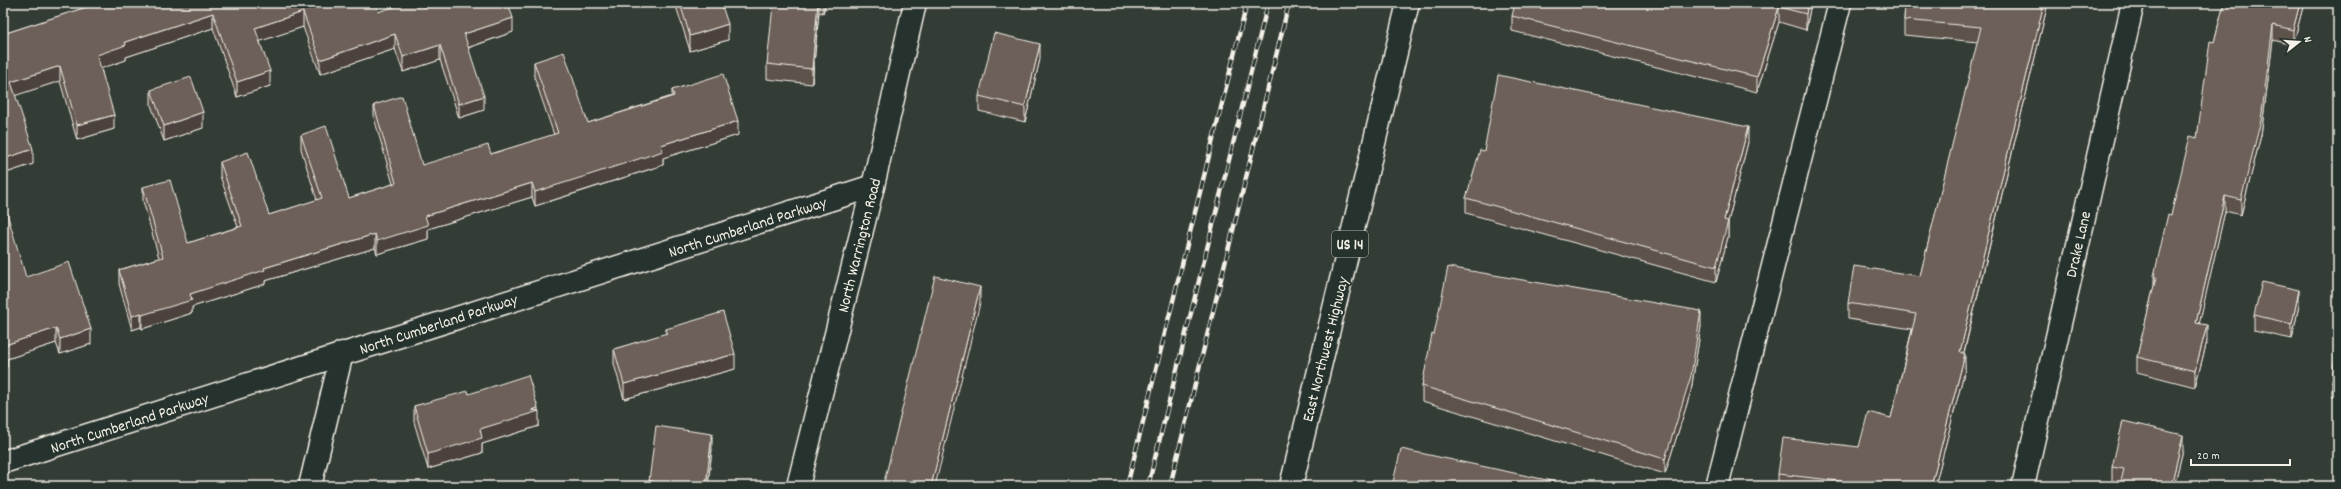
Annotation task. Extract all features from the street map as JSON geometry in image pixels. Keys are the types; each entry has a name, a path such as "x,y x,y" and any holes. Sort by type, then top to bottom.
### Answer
{"street":[{"name":"North Warrington Road","path":"798,486 873,186 915,3"},
{"name":"East Northwest Highway","path":"1291,486 1408,3"},
{"path":"1717,486 1840,3"},
{"name":"Drake Lane","path":"2023,486 2133,3"},
{"name":"North Cumberland Parkway","path":"3,462 342,353 873,186"},
{"path":"310,486 342,353"}],"building":[{"path":"99,3 376,3 378,12 405,3 423,3 424,7 436,3 508,3 513,18 464,34 484,96 459,104 440,45 403,57 395,34 320,60 303,12 255,28 270,71 237,82 213,13 125,42 126,45 97,55 114,115 77,125 60,66 11,82 33,149 3,159 3,34"},
{"path":"680,3 721,3 728,24 690,36"},
{"path":"786,3 818,3 812,69 767,64 773,5 786,6"},
{"path":"1515,3 1808,3 1806,14 1779,7 1757,77 1512,16"},
{"path":"1905,3 2044,3 1960,352 1965,354 1931,486 1883,486 1778,474 1783,438 1859,447 1868,412 1891,418 1916,314 1848,303 1854,266 1920,276 1981,27 1904,20"},
{"path":"2224,3 2300,3 2293,30 2273,25 2261,120 2241,200 2225,196 2196,323 2207,325 2195,371 2137,357 2156,277 2154,276 2168,214 2171,215 2190,136 2197,138 2210,41 2214,42"},
{"path":"994,33 1040,44 1025,107 979,96"},
{"path":"564,52 588,123 674,96 672,90 723,74 738,121 661,145 663,151 586,176 535,192 532,183 425,216 428,225 377,241 375,234 264,268 265,270 190,294 192,300 142,315 141,313 132,316 119,270 163,257 143,187 170,180 188,243 242,226 220,162 248,152 269,215 322,198 301,135 326,126 349,198 396,183 374,105 402,96 422,165 488,145 491,154 558,133 534,62"},
{"path":"1498,75 1748,127 1724,220 1728,221 1716,267 1466,198 1480,150 1484,151"},
{"path":"191,77 203,112 164,126 151,90"},
{"path":"3,200 26,277 69,262 91,329 60,339 56,328 5,345 7,352 3,354"},
{"path":"1448,267 1701,311 1691,376 1665,459 1422,386 1432,334 1434,335"},
{"path":"935,276 980,287 931,486 883,486"},
{"path":"2262,282 2299,290 2292,324 2254,315"},
{"path":"723,312 735,354 624,384 614,349 667,333 666,329"},
{"path":"2336,344 2338,344 2338,382 2332,382"},
{"path":"528,375 538,408 532,410 539,411 480,429 482,438 428,454 414,406 468,391 469,394"},
{"path":"2123,421 2183,435 2171,486 2120,486 2124,469 2112,467"},
{"path":"656,426 712,434 706,486 652,486 653,481 649,481"},
{"path":"1401,449 1575,486 1392,486"}],"railway":[{"path":"1127,486 1247,3"},
{"path":"1148,486 1268,3"},
{"path":"1170,486 1289,3"}]}
